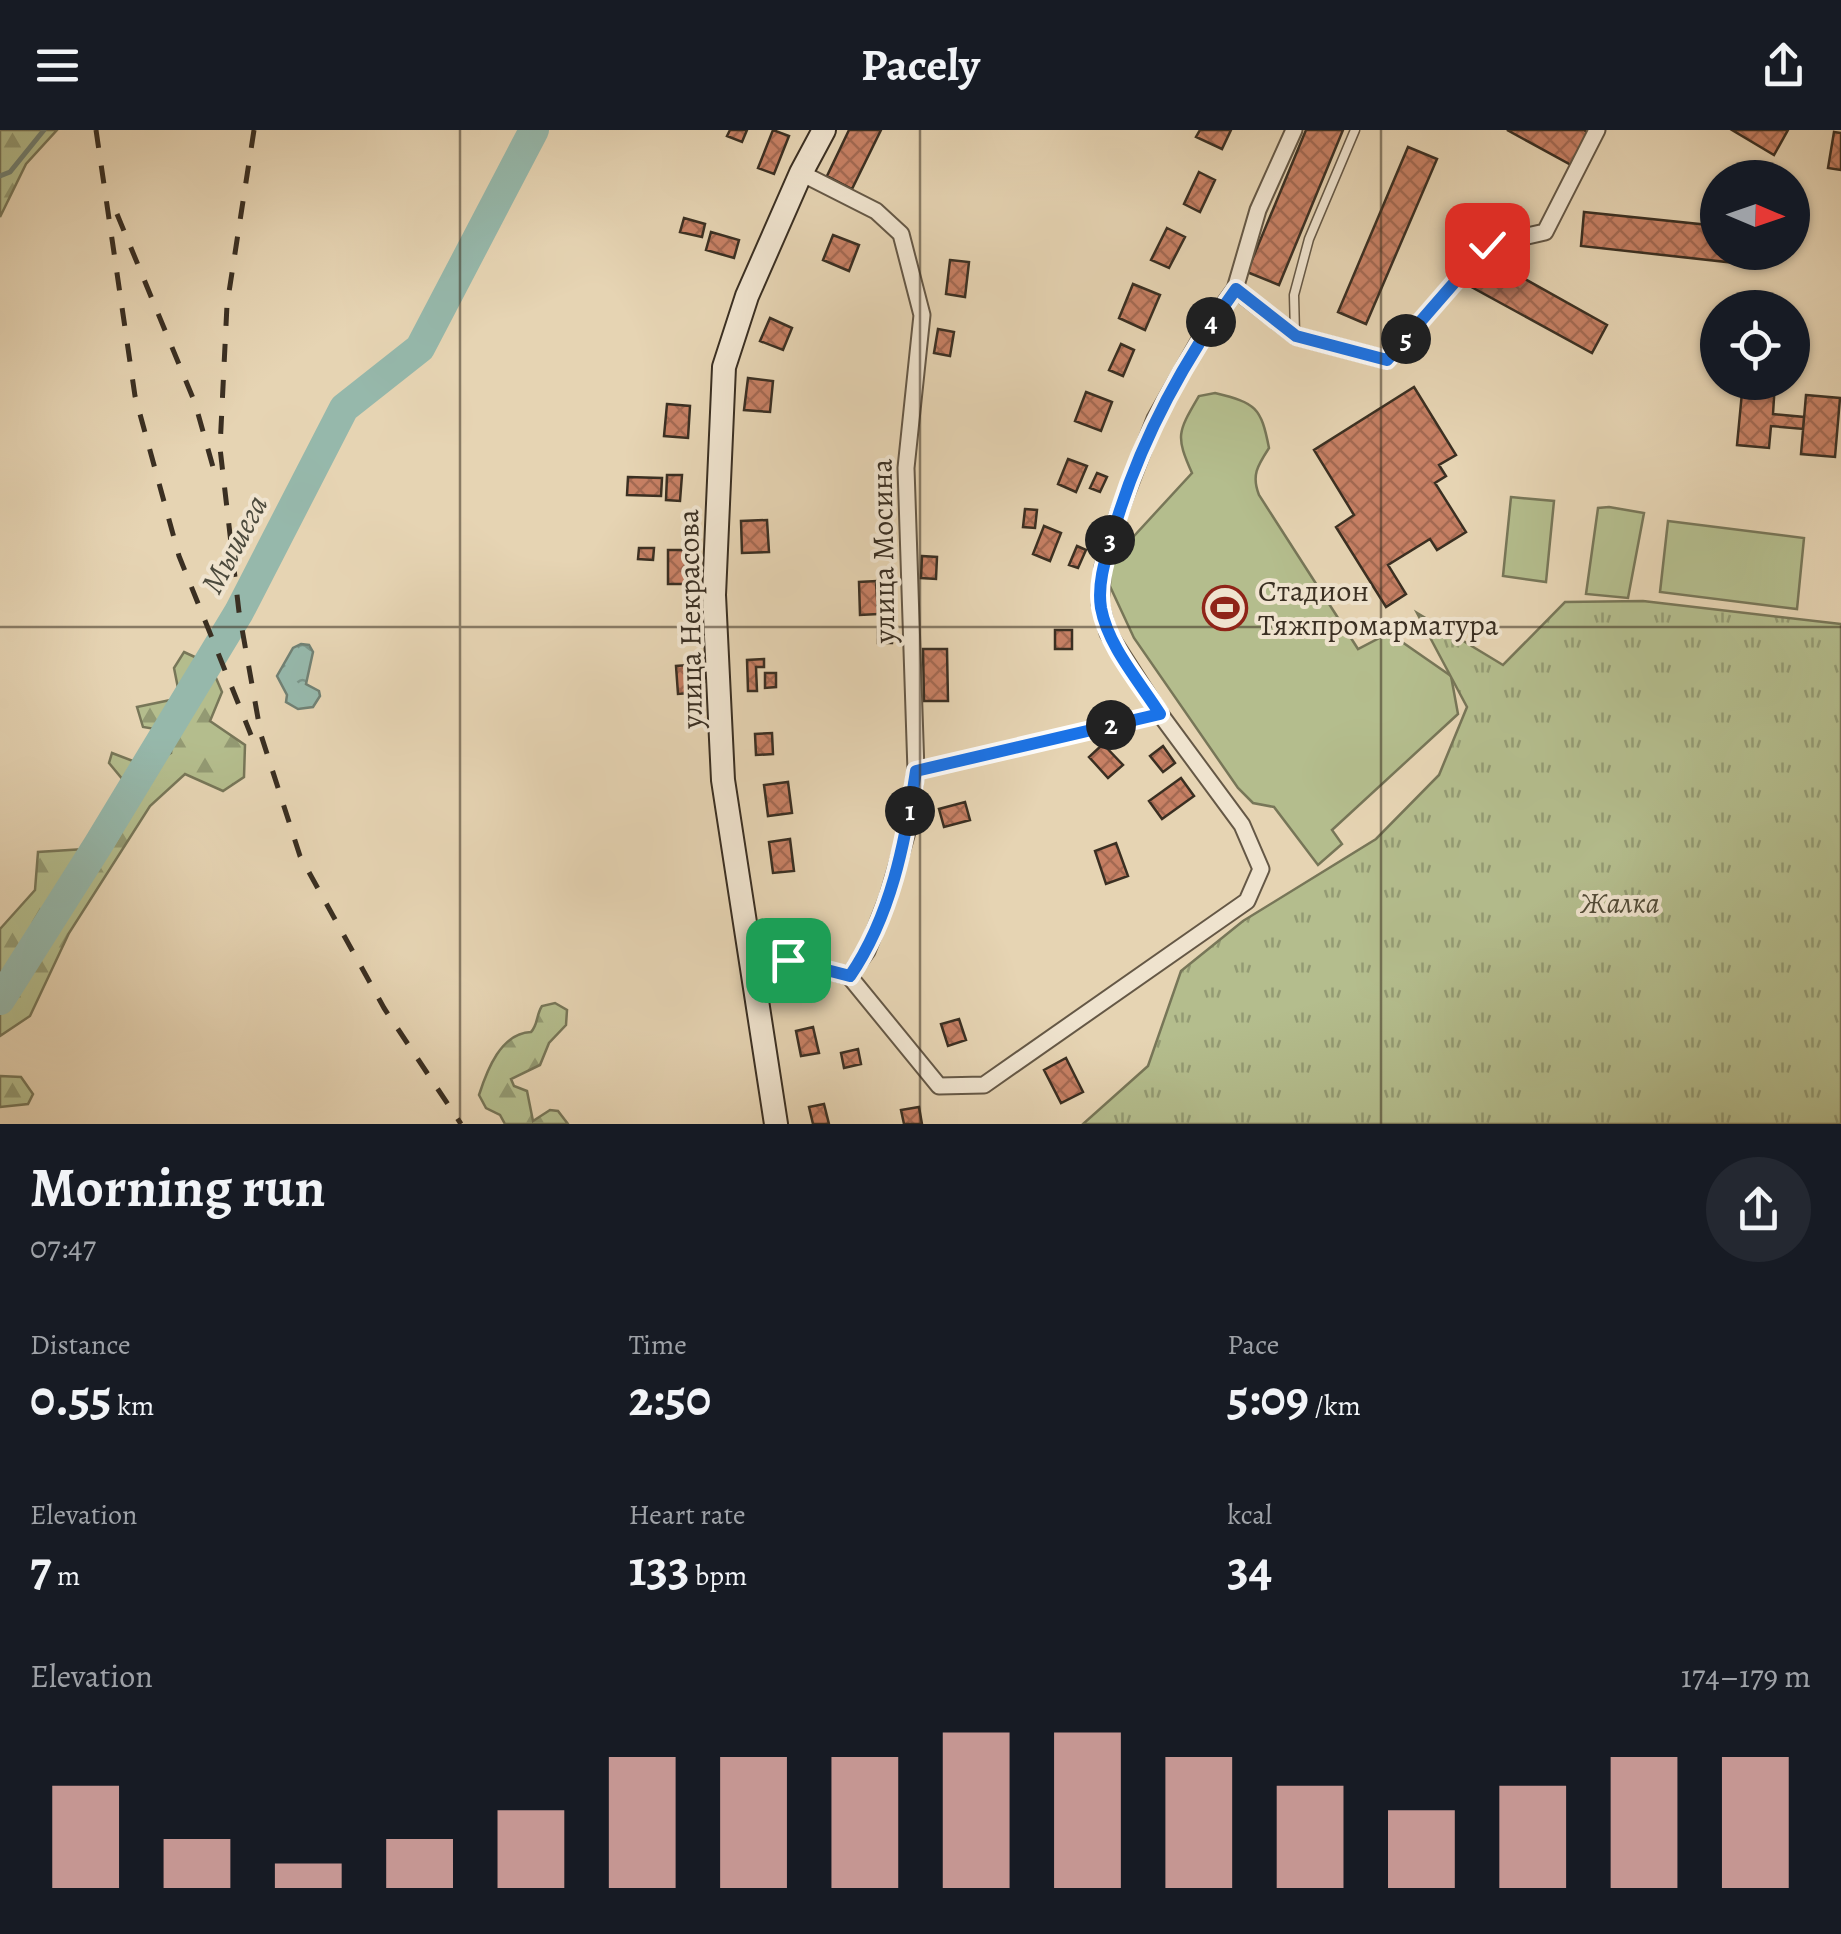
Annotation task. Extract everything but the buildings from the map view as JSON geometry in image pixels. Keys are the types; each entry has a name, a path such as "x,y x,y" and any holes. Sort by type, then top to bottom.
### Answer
{"main road":[{"name":"улица Некрасова","path":"776,1124 723,780 714,595 724,366 747,296 824,130"}],"street":[{"path":"748,953 850,976 939,1086 984,1085 1246,901 1261,868 1242,826 1160,714 1108,633 1100,604 1103,566 1118,515 1155,419 1206,329 1236,289 1258,210 1294,130"},
{"path":"1236,289 1296,336 1387,360 1487,245 1545,232 1598,130"},
{"name":"улица Мосина","path":"801,173 876,212 902,234 922,315 906,468 916,771 907,832 888,898 867,951 850,976"}],"lane":[{"path":"1296,336 1294,295 1308,239 1355,130"},
{"path":"916,771 1160,714"}],"green space":[{"path":"0,130 57,130 26,164 0,217"},
{"name":"Стадион Тяжпромарматура","path":"1215,393 1248,404 1259,415 1269,448 1257,470 1259,495 1358,649 1389,633 1451,676 1458,714 1332,830 1342,844 1318,865 1274,807 1253,803 1238,788 1134,638 1108,582 1112,560 1192,473 1181,441 1183,426 1199,396"},
{"path":"1511,497 1554,501 1546,582 1503,576"},
{"path":"1598,508 1644,513 1628,598 1586,594"},
{"path":"1668,521 1804,538 1797,609 1660,592"},
{"name":"Жалка","path":"1643,601 1841,624 1841,1124 1083,1124 1148,1066 1181,971 1243,921 1376,839 1439,775 1467,707 1417,613 1503,665 1565,602"},
{"path":"184,652 210,664 222,692 210,721 245,745 244,777 223,791 185,774 150,806 69,933 30,1016 0,1036 0,929 35,890 38,852 85,849 100,837 128,786 109,763 112,753 146,766 171,753 173,732 143,727 137,707 180,698 174,668"},
{"path":"555,1003 567,1010 566,1025 549,1043 540,1065 511,1079 514,1086 527,1091 533,1121 550,1110 558,1111 568,1124 505,1124 500,1115 486,1108 479,1095 486,1075 503,1046 520,1034 531,1032 542,1006"},
{"path":"0,1076 21,1077 33,1094 28,1104 0,1107"}],"water":[{"path":"309,645 313,652 306,684 319,691 320,696 313,707 298,709 286,702 287,695 277,676 293,648"}],"waterway":[{"path":"0,176 10,172 44,130"},
{"name":"Мышега","path":"0,1000 239,612 344,408 420,348 534,130"}],"railway":[{"path":"96,130 135,396 179,556 251,735"},
{"path":"254,130 227,305 220,448 239,612 261,735 300,856 384,1008 461,1124"},
{"path":"117,214 195,403 213,467"}],"place":[{"name":"Стадион Тяжпромарматура","path":"1225,608"}],"route":[{"path":"788,960 850,976 867,951 888,898 907,832 916,771 1160,714 1108,633 1100,604 1103,566 1155,419 1206,329 1236,289 1296,336 1387,360 1487,245"}]}
